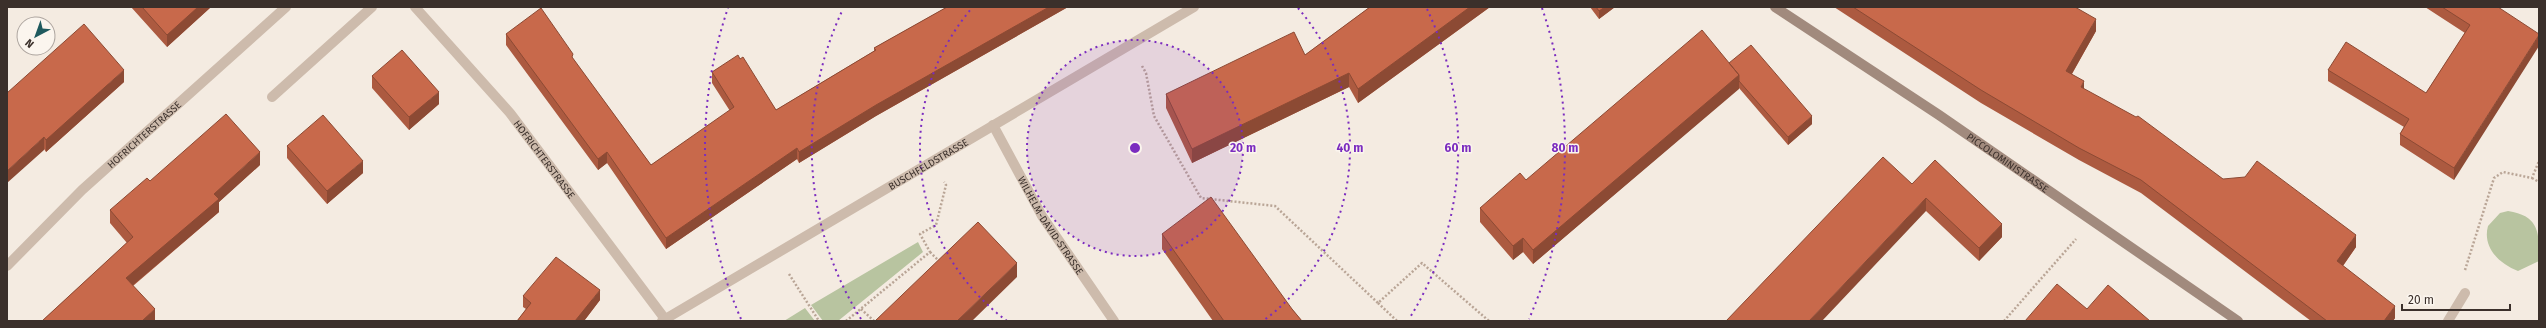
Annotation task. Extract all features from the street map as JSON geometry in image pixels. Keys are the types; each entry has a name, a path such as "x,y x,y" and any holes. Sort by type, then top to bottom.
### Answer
{"street":[{"name":"HOFRICHTERSTRASSE","path":"7,266 82,190 286,7"},
{"path":"272,97 372,7"},
{"name":"HOFRICHTERSTRASSE","path":"415,7 510,113 664,320"},
{"name":"BUSCHFELDSTRASSE","path":"664,320 1194,7"},
{"name":"PICCOLOMINISTRASSE","path":"1775,7 2090,219 2238,321"},
{"name":"WILHELM-DAVID-STRASSE","path":"993,125 1042,216 1114,321"},
{"path":"2448,321 2464,293"}],"path":[{"path":"1130,45 1146,73 1154,116 1201,198 1275,206 1397,321"},
{"path":"932,162 946,185 936,225 920,234 930,252 946,268"},
{"path":"2532,178 2539,162"},
{"path":"2464,275 2494,178 2504,172 2532,178 2539,182"},
{"path":"2004,321 2071,247 2090,219"},
{"path":"846,321 930,252"},
{"path":"776,253 819,321"},
{"path":"1378,303 1422,263 1489,321"},
{"path":"861,309 874,321"}],"green space":[{"path":"2508,211 2527,217 2536,228 2538,235 2539,261 2518,271 2505,264 2494,254 2488,241 2488,226 2500,213"},
{"path":"918,242 923,252 838,321 823,321 811,305"},
{"path":"805,308 815,321 784,321"}],"building":[{"path":"142,7 198,7 167,35"},
{"path":"947,7 1049,7 876,105 799,152 797,148 666,238 607,152 598,159 506,34 541,8 573,54 572,57 651,165 734,107 712,72 738,55 740,59 743,57 776,110 876,50 874,48"},
{"path":"1370,7 1470,7 1358,89 1349,73 1192,149 1166,94 1294,32 1305,55"},
{"path":"1596,7 1605,7 1599,11"},
{"path":"1853,7 2075,7 2096,19 2066,71 2084,81 2081,87 2136,117 2138,116 2223,179 2245,177 2257,161 2356,235 2337,261 2395,306 2384,321 2327,321 2141,180 2079,148 1981,90"},
{"path":"2442,7 2498,7 2539,34 2454,168 2400,134 2409,119 2328,70 2346,42 2426,93 2470,25"},
{"path":"84,24 124,70 46,140 44,137 7,171 7,93 48,56 56,56 56,49"},
{"path":"1702,30 1739,75 1533,250 1523,238 1513,246 1480,208 1520,173 1526,180"},
{"path":"1751,45 1812,116 1788,137 1739,81 1739,75 1729,63"},
{"path":"402,50 439,92 409,117 372,76"},
{"path":"226,114 260,152 214,194 219,199 126,278 155,309 142,321 42,321 133,237 110,210 147,178 150,181"},
{"path":"323,115 363,161 327,191 287,146"},
{"path":"1883,157 1912,184 1935,160 2002,224 1979,248 1926,198 1809,321 1726,321"},
{"path":"1211,197 1302,321 1224,321 1162,234"},
{"path":"978,222 1017,263 957,321 875,321"},
{"path":"556,257 600,290 575,321 517,321 531,303 523,296"},
{"path":"2057,284 2087,309 2108,285 2150,321 2025,321"}]}
